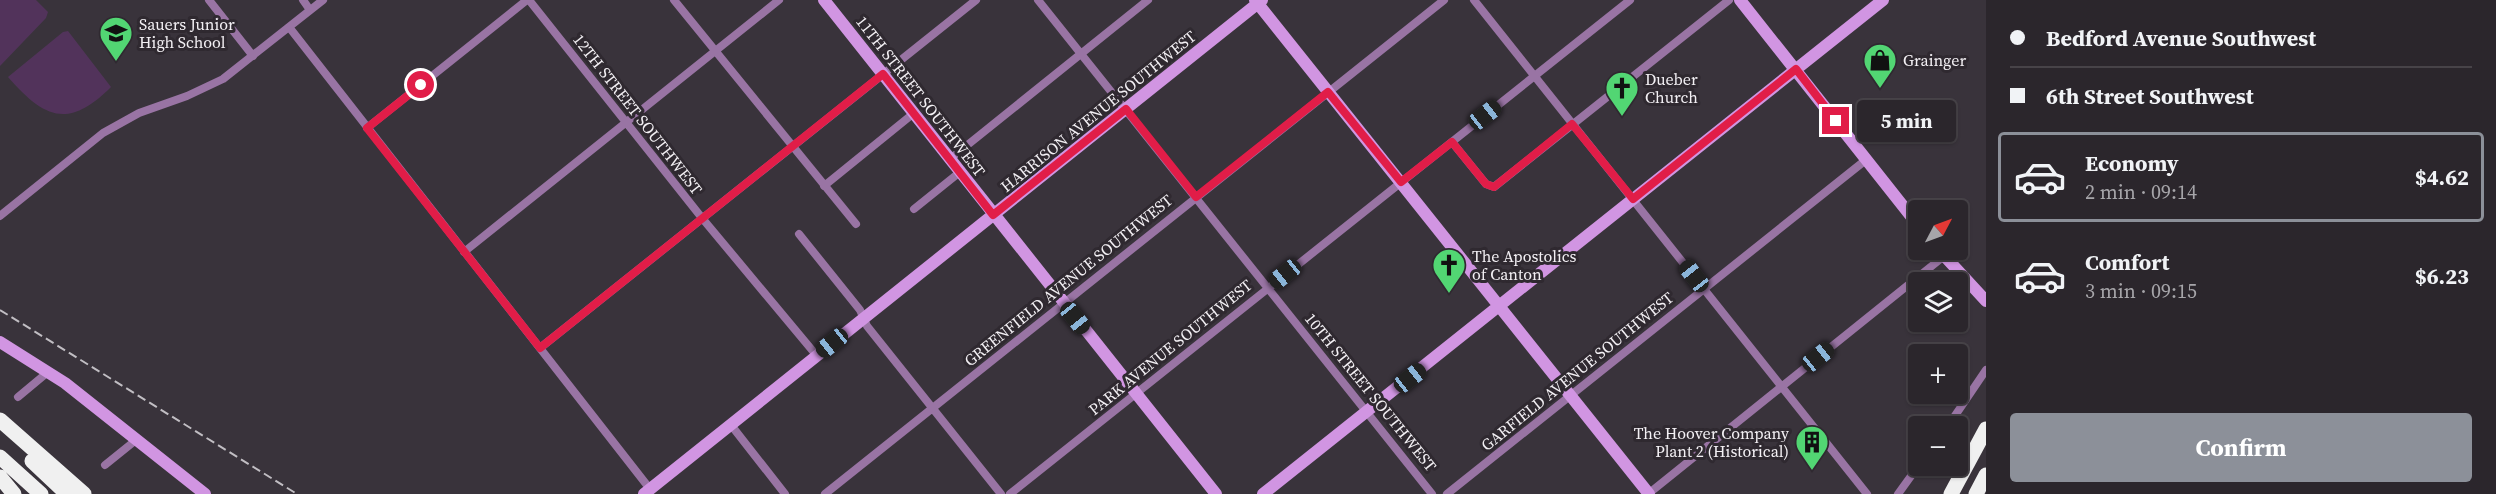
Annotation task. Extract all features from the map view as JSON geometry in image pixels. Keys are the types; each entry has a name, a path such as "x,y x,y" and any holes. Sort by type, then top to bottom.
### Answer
{"highway":[{"path":"0,420 84,494"},
{"path":"1951,494 1986,429"},
{"path":"0,432 67,494"},
{"path":"0,458 41,494"},
{"path":"1978,494 1986,475"},
{"path":"0,477 14,494"},
{"path":"1978,494 1986,486"}],"street":[{"path":"209,0 254,56"},
{"path":"303,0 310,10"},
{"path":"0,216 114,126 139,113 223,79 323,0"},
{"path":"367,128 528,0"},
{"name":"12TH STREET SOUTHWEST","path":"528,0 702,218 817,356"},
{"path":"674,0 856,224"},
{"path":"464,252 779,0"},
{"name":"11TH STREET SOUTHWEST","path":"824,0 1215,494"},
{"path":"540,348 976,0"},
{"name":"10TH STREET SOUTHWEST","path":"1038,0 1432,494"},
{"path":"950,159 1148,0"},
{"name":"GREENFIELD AVENUE SOUTHWEST","path":"825,494 1444,0"},
{"path":"1474,0 1867,494"},
{"name":"PARK AVENUE SOUTHWEST","path":"1010,494 1630,0"},
{"path":"1452,142 1486,184 1492,187 1729,0"},
{"path":"1740,0 1908,212"},
{"path":"1263,494 1883,0"},
{"path":"1258,1 1649,494 1783,386 1933,260"},
{"name":"HARRISON AVENUE SOUTHWEST","path":"647,492 1258,1"},
{"path":"289,27 540,348 647,492"},
{"path":"824,186 914,113"},
{"name":"GARFIELD AVENUE SOUTHWEST","path":"1447,494 1866,159"},
{"path":"914,209 960,172"},
{"path":"800,234 864,318 867,326 1001,494"},
{"path":"1948,260 1986,301"},
{"path":"0,342 48,372 204,494"},
{"path":"1955,416 1986,370"},
{"path":"18,397 48,372"},
{"path":"731,424 785,494"},
{"path":"105,465 136,440"},
{"path":"1898,494 1911,476"}],"shaded area":[{"path":"0,0 36,0 48,12 46,18 0,66"},
{"path":"68,31 111,87 96,101 82,109 69,114 57,114 33,102 8,77 63,32"}],"railway":[{"path":"0,310 297,494"}],"place":[{"name":"Sauers Junior High School","path":"116,62"},
{"name":"Grainger","path":"1880,89"},
{"name":"Dueber Church","path":"1622,117"},
{"name":"The Apostolics of Canton","path":"1449,294"},
{"name":"The Hoover Company Plant 2 (Historical)","path":"1812,471"}],"route":[{"path":"421,85 367,128 540,348 883,74 993,215 1126,109 1196,197 1328,92 1401,182 1452,142 1486,184 1494,187 1572,124 1633,199 1796,69 1836,121"}]}
